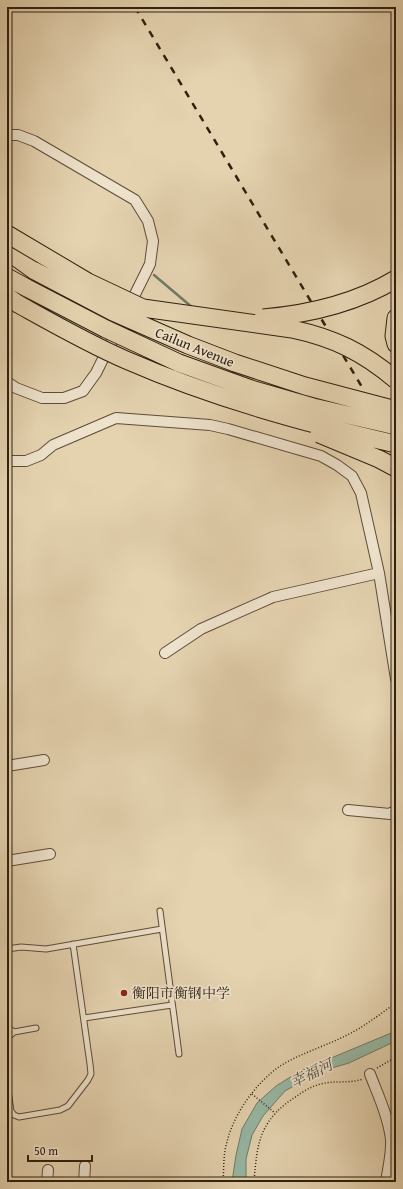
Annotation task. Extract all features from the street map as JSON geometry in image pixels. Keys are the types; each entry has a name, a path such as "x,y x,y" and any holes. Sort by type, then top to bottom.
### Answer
{"highway":[{"path":"7,234 88,282 143,308 292,329 332,339 353,349 378,364 396,380"},
{"name":"Cailun Avenue","path":"9,252 36,271 113,312 188,345 235,363 305,386 396,410"},
{"name":"Cailun Avenue","path":"7,277 106,329 179,363 258,391 313,407 396,426"},
{"path":"226,320 258,319 293,315 329,307 366,294 396,279"},
{"path":"13,300 63,329 126,360 244,404 379,459 396,468"},
{"path":"396,318 394,336 396,344"},
{"path":"244,404 314,425 396,444"}],"street":[{"path":"7,135 18,135 34,142 134,200 148,221 153,241 150,264 96,374 83,391 64,398 42,398 16,388 7,382"},
{"path":"7,461 26,461 41,454 53,445 116,418 210,426 228,429 321,456 352,476 361,493 379,573 396,678"},
{"path":"165,653 201,629 274,598 379,573"},
{"path":"7,766 44,760"},
{"path":"348,810 390,814 396,810"},
{"path":"7,861 50,854"},
{"path":"370,1074 387,1118 391,1140 390,1159 386,1182"},
{"path":"84,1182 85,1166"},
{"path":"47,1182 48,1170"}],"lane":[{"path":"160,911 179,1054"},
{"path":"7,949 21,947 46,949 162,928"},
{"path":"7,1084 11,1111 14,1115 19,1117 60,1110 68,1106 91,1074 73,944"},
{"path":"84,1018 172,1005"},
{"path":"7,1027 14,1032"},
{"path":"7,1038 14,1032 36,1028"}],"path":[{"path":"223,1182 226,1144 232,1126 246,1101 267,1077 281,1066 349,1035 396,1003"},
{"path":"254,1182 258,1142 265,1127 275,1113 292,1099 318,1084 333,1082 357,1082 365,1079 376,1068 396,1057"},
{"path":"252,1094 275,1113"}],"water":[{"path":"396,1031 396,1041 349,1063 318,1072 285,1091 263,1116 252,1135 246,1159 246,1182 232,1182 242,1129 257,1103 276,1086 300,1071"}],"waterway":[{"name":"幸福河","path":"154,275 193,308"}],"railway":[{"path":"135,7 362,387 396,486"}],"place":[{"name":"衡阳市衡钢中学","path":"124,993"}]}
